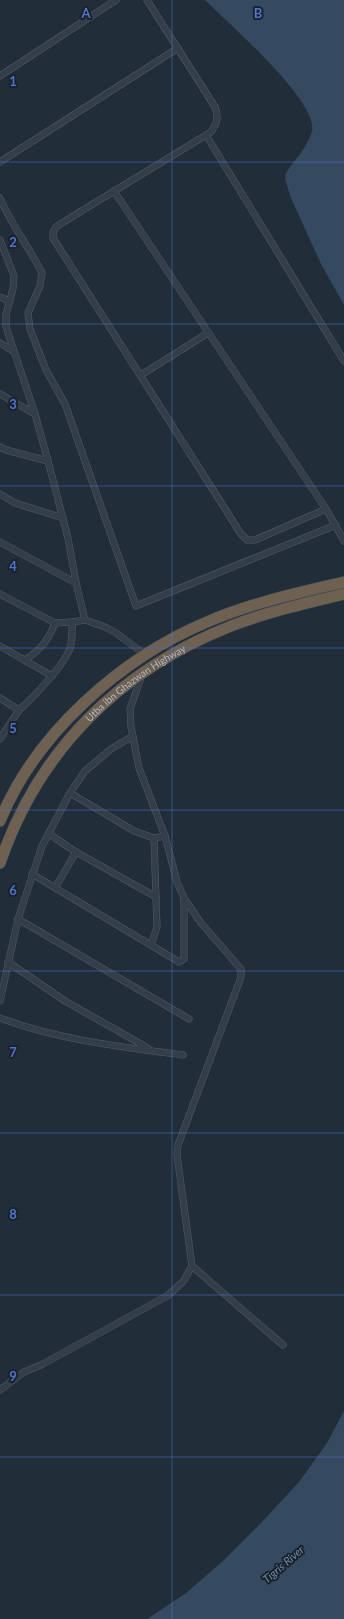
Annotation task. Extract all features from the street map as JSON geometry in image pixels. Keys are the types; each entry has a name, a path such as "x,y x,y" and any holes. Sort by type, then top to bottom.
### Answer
{"highway":[{"name":"Utba ibn Ghazwan Highway","path":"0,821 25,774 57,731 95,693 122,671 160,646 190,630 227,614 266,602 344,582"},
{"name":"Utba ibn Ghazwan Highway","path":"0,863 23,808 37,783 57,754 91,716 128,683 166,657 214,633 250,619 344,594"}],"street":[{"path":"0,76 116,0"},
{"path":"147,0 215,107 218,114 216,124 211,132 57,226 53,232 53,238 241,534 247,540 255,540 326,509"},
{"path":"0,162 178,48"},
{"path":"206,135 344,361"},
{"path":"114,191 326,509 344,541"},
{"path":"0,198 8,216 28,246 42,273 40,286 28,313 30,329 43,364 64,404 136,606 336,525"},
{"path":"0,240 14,276 13,289 6,314 6,327 35,414 48,461 68,538 76,583 85,620"},
{"path":"0,297 9,301"},
{"path":"140,375 208,333"},
{"path":"0,344 13,351"},
{"path":"0,394 35,414"},
{"path":"0,446 6,450 48,461"},
{"path":"0,494 15,503 63,518"},
{"path":"0,542 76,583"},
{"path":"0,594 55,623 85,620 116,633 146,655"},
{"path":"0,739 19,710 52,676 69,653 72,640 72,622"},
{"path":"25,660 43,646 50,636 55,623"},
{"path":"0,646 52,676"},
{"path":"0,1390 24,1372 41,1365 167,1296 183,1282 192,1266 177,1155 178,1145 241,977 241,969 201,923 184,898 177,882 165,836 139,768 130,709 143,672"},
{"path":"0,698 19,710"},
{"path":"0,1001 18,919 42,846 70,793 86,772 96,761 111,749 133,736"},
{"path":"70,793 120,824 148,837 154,838 165,836"},
{"path":"49,834 76,852 156,897"},
{"path":"151,945 157,927 154,838"},
{"path":"54,888 76,852"},
{"path":"32,874 178,962 184,959 184,898"},
{"path":"18,919 188,1019"},
{"path":"8,962 65,1001 154,1051"},
{"path":"0,1018 24,1027 61,1036 183,1055"},
{"path":"192,1266 283,1345"}],"water":[{"path":"205,0 344,0 344,305 321,264 291,198 285,179 286,173 310,137 312,131 310,118 301,101 287,83 250,43"},
{"name":"Tigris River","path":"344,1411 344,1619 147,1619 186,1593 224,1560 258,1526 299,1482 327,1443"}]}
